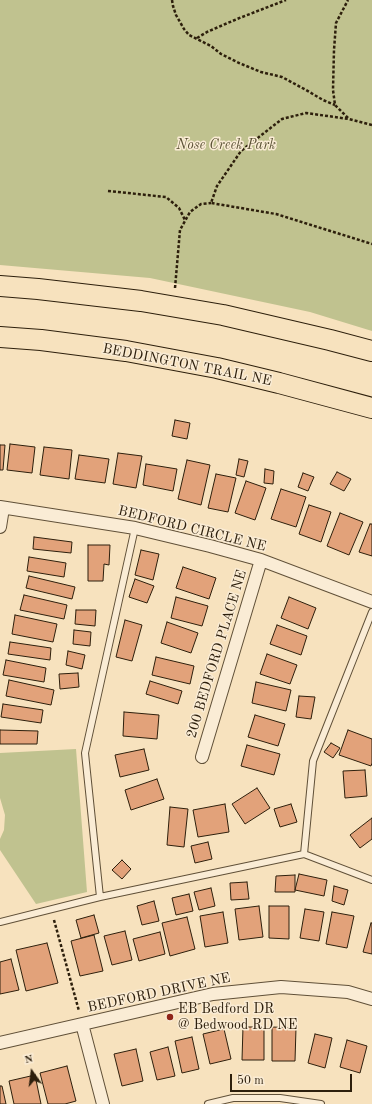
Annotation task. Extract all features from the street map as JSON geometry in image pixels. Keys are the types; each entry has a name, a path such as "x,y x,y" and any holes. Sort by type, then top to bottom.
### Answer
{"main road":[{"path":"0,286 38,288 141,301 223,315 372,351"},
{"name":"BEDDINGTON TRAIL NE","path":"0,337 41,340 126,351 217,368 372,408"}],"street":[{"path":"0,527 1,507"},
{"name":"BEDFORD CIRCLE NE","path":"1,507 135,528 210,546 261,560 372,602"},
{"name":"200 BEDFORD PLACE NE","path":"202,757 261,560"},
{"name":"BEDFORD DRIVE NE","path":"0,1043 213,994 280,986 348,992 372,1000"},
{"path":"82,1024 103,1104"}],"lane":[{"path":"100,897 84,753 135,528"},
{"path":"304,854 313,761 372,612"},
{"path":"0,922 100,897 304,854 372,880"},
{"path":"208,1104 233,1098 280,1098 321,1104"}],"path":[{"path":"172,0 184,29 189,35 239,63 261,72 282,77 335,105 349,119"},
{"path":"196,39 207,32 286,0"},
{"path":"335,105 333,90 336,23 348,0"},
{"path":"211,203 217,186 241,151 282,119 306,113 349,119 372,126"},
{"path":"108,191 166,197 179,208 185,221"},
{"path":"173,307 180,230 190,212 201,204 211,203 276,214 372,244"},
{"path":"51,909 82,1024"}],"green space":[{"name":"Nose Creek Park","path":"0,0 372,0 372,331 310,312 150,278 0,265"},
{"path":"76,749 87,892 36,904 0,850 0,839 4,830 5,815 0,798 0,753"}],"building":[{"path":"175,420 190,423 187,439 172,436"},
{"path":"10,444 35,447 32,473 7,470"},
{"path":"0,445 5,445 3,470 0,470"},
{"path":"44,447 72,450 69,479 40,475"},
{"path":"118,453 142,456 136,488 113,484"},
{"path":"79,455 109,459 105,483 75,479"},
{"path":"239,459 248,461 244,477 236,475"},
{"path":"187,460 210,465 201,505 178,499"},
{"path":"146,464 177,469 173,491 143,485"},
{"path":"265,469 274,471 273,484 264,483"},
{"path":"337,472 351,479 344,491 330,484"},
{"path":"303,473 314,477 308,491 298,487"},
{"path":"216,474 236,478 228,512 208,508"},
{"path":"246,481 266,488 255,520 235,513"},
{"path":"281,489 306,497 296,527 271,519"},
{"path":"309,505 331,512 321,542 299,534"},
{"path":"340,513 363,522 349,555 327,546"},
{"path":"370,524 372,524 372,556 359,552"},
{"path":"34,537 72,542 71,553 33,549"},
{"path":"88,545 110,545 109,565 104,564 103,581 88,581"},
{"path":"141,550 159,554 153,580 135,575"},
{"path":"29,557 66,563 64,577 27,571"},
{"path":"183,567 216,578 209,599 176,588"},
{"path":"29,576 75,587 72,599 26,588"},
{"path":"135,579 154,586 147,603 129,597"},
{"path":"24,595 67,605 64,619 20,610"},
{"path":"176,597 208,606 202,626 171,618"},
{"path":"289,597 316,608 308,629 281,618"},
{"path":"76,610 96,610 95,626 75,624"},
{"path":"15,615 57,624 53,642 12,634"},
{"path":"125,620 142,625 132,661 116,657"},
{"path":"167,622 198,633 191,653 161,643"},
{"path":"277,625 307,636 301,655 270,644"},
{"path":"74,630 91,632 90,646 73,644"},
{"path":"10,642 51,648 50,660 8,654"},
{"path":"68,651 85,655 82,669 66,665"},
{"path":"267,654 297,665 290,684 260,674"},
{"path":"156,657 194,666 190,684 152,675"},
{"path":"6,660 46,668 44,682 3,675"},
{"path":"78,673 79,687 60,689 59,674"},
{"path":"9,680 54,690 51,705 6,696"},
{"path":"150,681 182,691 178,704 146,694"},
{"path":"256,682 291,690 286,711 252,703"},
{"path":"299,696 315,697 311,719 296,717"},
{"path":"3,704 43,710 41,723 1,717"},
{"path":"124,712 159,715 157,739 123,736"},
{"path":"255,715 285,724 278,746 248,737"},
{"path":"0,730 38,731 37,744 0,744"},
{"path":"348,730 372,739 371,766 339,755"},
{"path":"331,743 340,748 333,758 324,752"},
{"path":"247,745 280,754 274,775 241,766"},
{"path":"144,749 149,770 120,777 115,755"},
{"path":"365,770 367,796 345,798 343,771"},
{"path":"157,779 164,799 131,810 125,790"},
{"path":"257,788 270,808 245,824 232,804"},
{"path":"225,804 229,832 198,837 193,810"},
{"path":"291,804 297,822 280,827 274,809"},
{"path":"170,807 188,809 184,847 167,845"},
{"path":"372,818 372,839 360,848 350,835"},
{"path":"208,842 212,859 195,863 191,846"},
{"path":"122,860 131,869 122,879 112,870"},
{"path":"299,874 327,880 324,896 295,890"},
{"path":"295,875 295,892 275,892 276,876"},
{"path":"247,882 249,899 231,900 230,883"},
{"path":"334,886 348,890 344,905 332,901"},
{"path":"211,888 215,906 199,910 194,892"},
{"path":"189,894 193,911 176,915 172,898"},
{"path":"154,901 159,921 142,925 137,906"},
{"path":"259,906 263,937 239,940 235,909"},
{"path":"269,906 289,906 289,939 269,938"},
{"path":"305,909 324,912 319,941 300,938"},
{"path":"223,912 228,943 205,947 200,916"},
{"path":"332,912 354,916 347,948 326,944"},
{"path":"94,915 99,933 81,938 76,920"},
{"path":"187,917 195,949 170,956 162,923"},
{"path":"372,923 372,954 363,952"},
{"path":"125,931 132,960 112,965 104,936"},
{"path":"160,932 165,954 139,961 133,939"},
{"path":"94,935 103,971 80,976 71,941"},
{"path":"47,943 58,983 26,991 16,950"},
{"path":"11,959 19,990 0,994 0,962"},
{"path":"243,1027 264,1027 264,1060 242,1060"},
{"path":"272,1027 296,1028 295,1061 272,1061"},
{"path":"224,1029 231,1059 210,1064 203,1034"},
{"path":"315,1034 332,1038 325,1068 308,1063"},
{"path":"192,1037 199,1069 182,1073 175,1041"},
{"path":"347,1040 367,1046 360,1073 340,1067"},
{"path":"168,1047 175,1076 157,1080 150,1052"},
{"path":"136,1049 143,1081 122,1086 114,1054"},
{"path":"67,1066 76,1101 65,1104 48,1104 40,1073"},
{"path":"35,1075 41,1104 14,1104 9,1081"},
{"path":"0,1086 2,1086 6,1104 0,1104"}],"place":[{"name":"EB Bedford DR @ Bedwood RD NE","path":"170,1017"}]}
